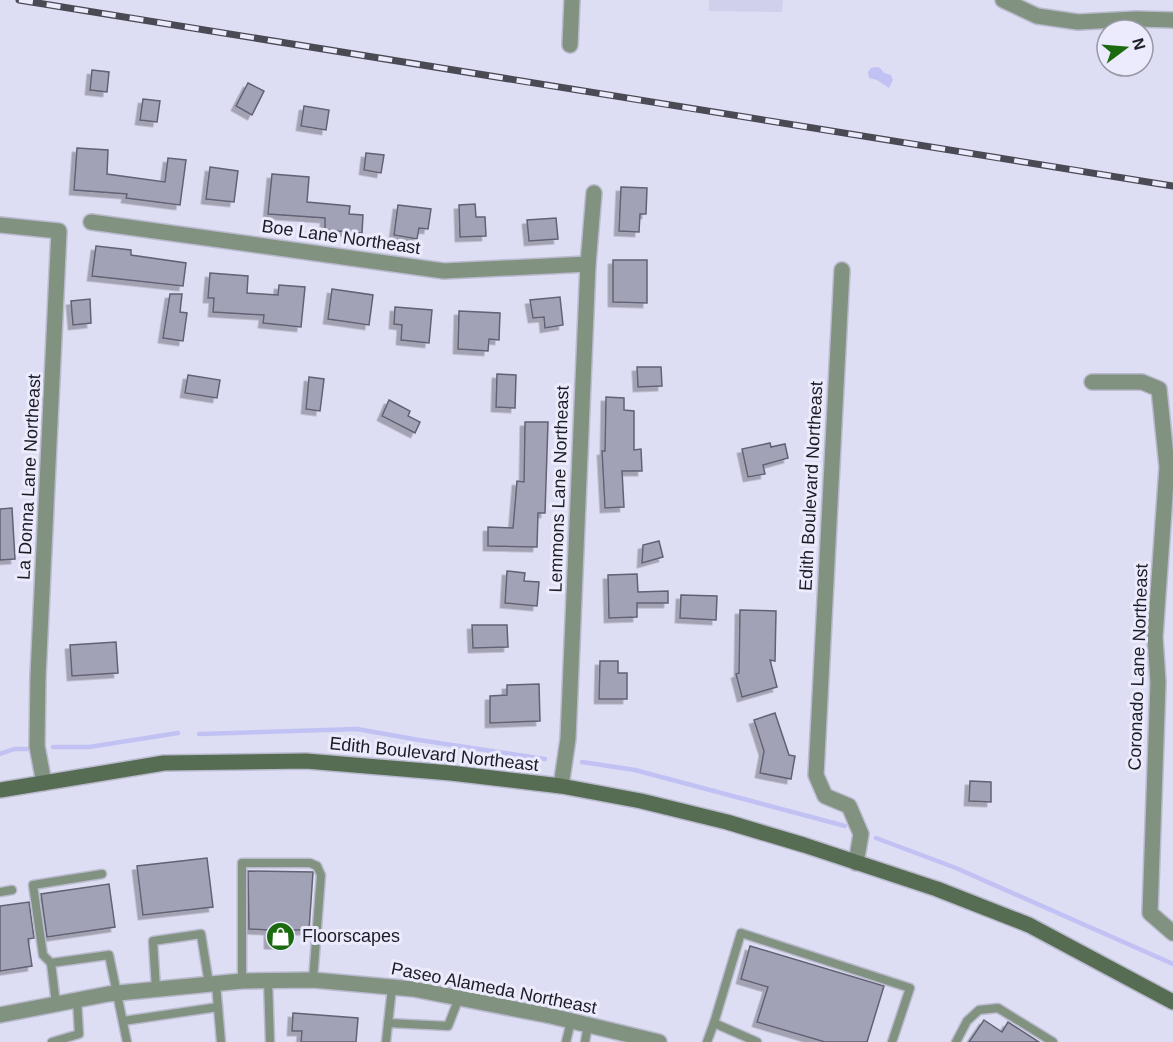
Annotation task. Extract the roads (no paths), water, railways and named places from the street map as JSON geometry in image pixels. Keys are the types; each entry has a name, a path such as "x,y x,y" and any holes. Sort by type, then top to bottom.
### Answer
{"street":[{"path":"570,45 572,0"},
{"path":"1003,0 1037,16 1078,22 1173,20"},
{"name":"Lemmons Lane Northeast","path":"561,786 568,739 588,264 594,193"},
{"name":"Boe Lane Northeast","path":"91,222 444,271 588,264"},
{"name":"La Donna Lane Northeast","path":"0,225 59,231 38,676 37,746 44,783"},
{"name":"Edith Boulevard Northeast","path":"842,270 816,775 825,796 849,807 861,834 856,863"},
{"name":"Coronado Lane Northeast","path":"1092,382 1142,382 1159,389 1167,466 1155,637 1158,682 1150,913 1173,933"},
{"name":"Edith Boulevard Northeast","path":"0,790 164,764 306,761 451,773 561,786 641,801 727,822 937,889 1029,926 1173,1002"},
{"name":"Paseo Alameda Northeast","path":"0,1015 118,993 242,981 314,980 392,987 459,998 659,1042"}],"lane":[{"path":"242,981 242,863 310,862 317,866 321,875 314,980"},
{"path":"56,1004 51,963 43,955 33,885 102,874"},
{"path":"0,892 12,890"},
{"path":"707,1042 741,933 910,988 892,1042"},
{"path":"156,989 153,941 201,934 218,1007 221,1042"},
{"path":"51,963 109,956 127,1042"},
{"path":"268,980 270,1042"},
{"path":"386,1042 392,987"},
{"path":"388,1023 448,1026 459,998"},
{"path":"52,1042 79,1034 78,999"},
{"path":"123,1021 218,1007"},
{"path":"956,1042 967,1021 979,1010 998,1008 1053,1042"},
{"path":"566,1042 571,1021"},
{"path":"714,1023 757,1042"},
{"path":"585,1042 588,1025"}],"water":[{"path":"876,67 891,75 893,80 889,88 869,78 868,72 871,68"}],"waterway":[{"path":"199,734 357,729 545,759"},
{"path":"53,747 89,747 178,733"},
{"path":"0,754 14,749 27,749"},
{"path":"582,762 635,770 845,826"},
{"path":"876,838 956,868 1173,964"}],"railway":[{"path":"19,0 1173,186"}],"place":[{"name":"Floorscapes","path":"281,936"}]}
